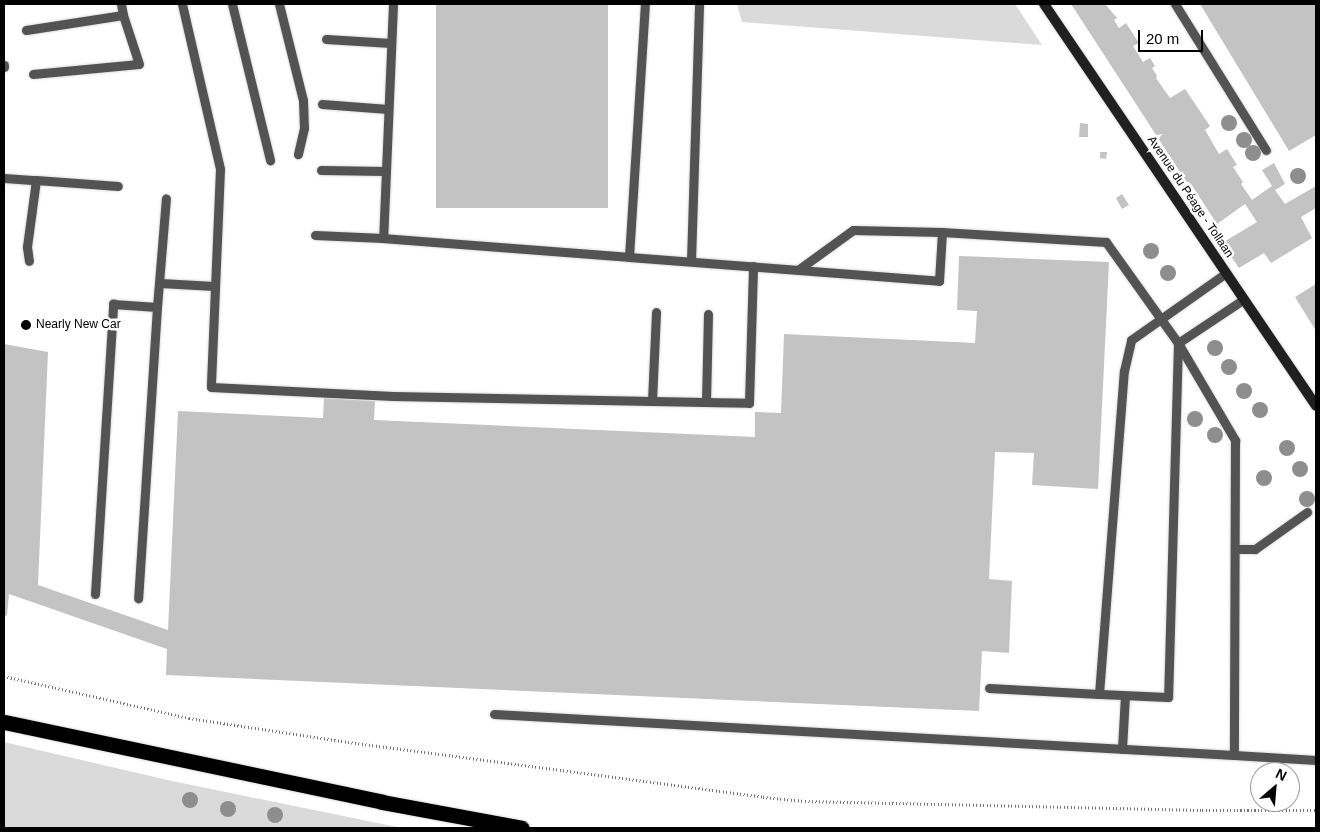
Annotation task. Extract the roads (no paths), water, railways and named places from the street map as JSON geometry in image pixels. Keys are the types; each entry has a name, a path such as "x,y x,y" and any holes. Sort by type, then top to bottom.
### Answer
{"highway":[{"path":"4,722 382,802 522,828"}],"street":[{"name":"Avenue du Péage - Tollaan","path":"1044,4 1316,405"}],"lane":[{"path":"33,74 139,64 121,4"},
{"path":"182,4 220,169 211,387 393,396 749,403 753,266"},
{"path":"232,4 270,160"},
{"path":"279,4 302,100 304,128 298,154"},
{"path":"383,238 393,4"},
{"path":"629,257 645,4"},
{"path":"690,262 699,4"},
{"path":"1174,4 1266,150"},
{"path":"26,30 124,14"},
{"path":"326,39 391,43"},
{"path":"322,104 388,109"},
{"path":"321,170 386,170"},
{"path":"4,178 118,186"},
{"path":"29,261 27,247 36,180"},
{"path":"138,598 166,198"},
{"path":"798,270 853,230 942,232 1106,242 1178,343 1235,440 1234,755"},
{"path":"315,235 383,238 939,281 942,232"},
{"path":"1098,694 1124,371 1131,340 1226,273"},
{"path":"160,283 214,286"},
{"path":"1178,343 1244,299"},
{"path":"95,594 113,304 157,307"},
{"path":"652,401 656,312"},
{"path":"706,402 708,314"},
{"path":"989,688 1168,698 1178,343"},
{"path":"1235,549 1255,549 1308,512"},
{"path":"1122,749 1125,696"},
{"path":"494,714 1316,760"}],"place":[{"name":"Nearly New Car","path":"26,325"}]}
